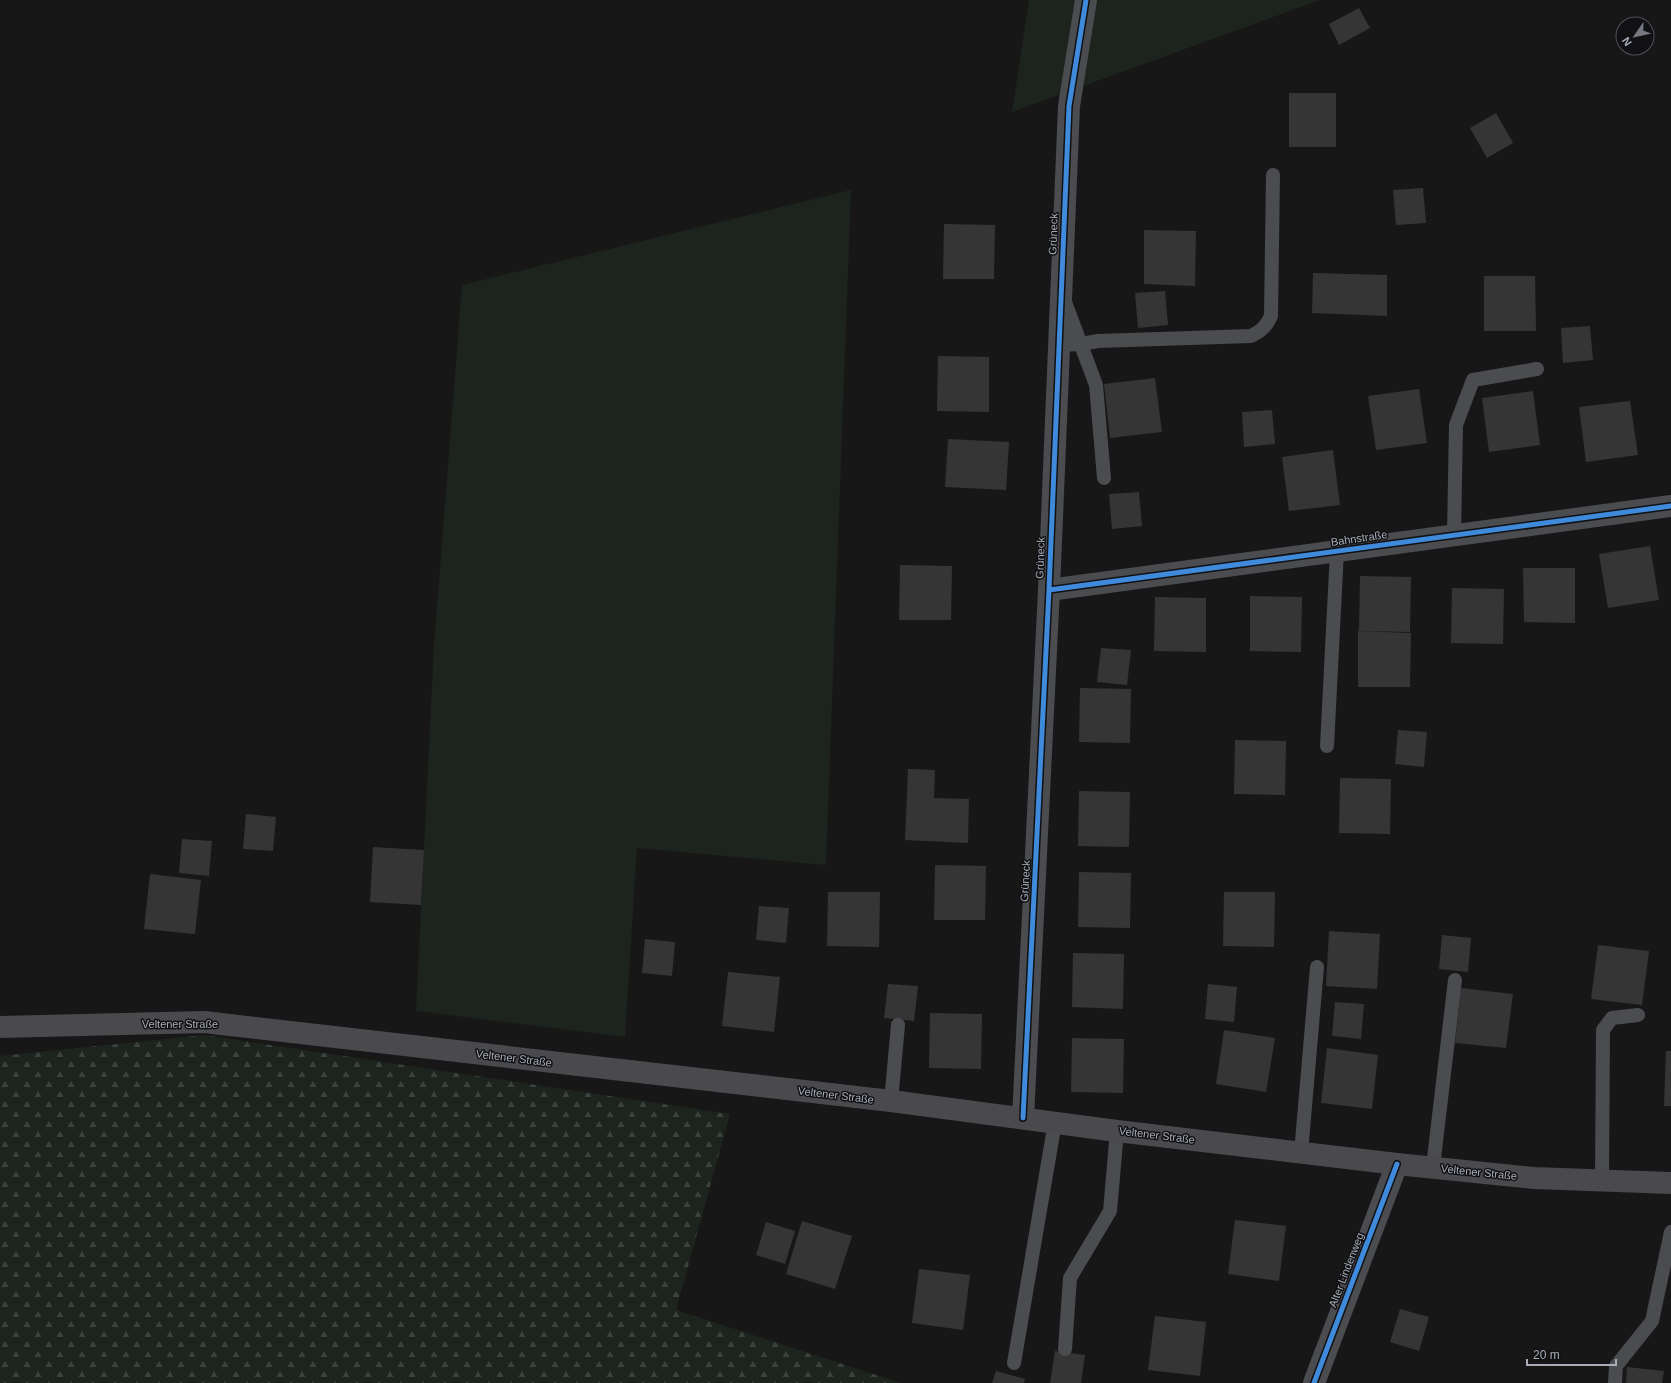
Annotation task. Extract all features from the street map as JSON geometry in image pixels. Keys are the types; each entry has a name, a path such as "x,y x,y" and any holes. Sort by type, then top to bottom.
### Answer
{"main road":[{"name":"Veltener Straße","path":"0,1027 204,1022 890,1101 1117,1131 1397,1164 1534,1178 1671,1183"}],"street":[{"name":"Grüneck","path":"1023,1118 1049,590 1069,106 1086,0"},
{"name":"Bahnstraße","path":"1049,590 1671,506"},
{"name":"Alter Lindenweg","path":"1314,1383 1397,1164"}],"lane":[{"path":"1059,345 1081,344 1098,341 1251,336 1261,331 1267,325 1270,316 1273,175"},
{"path":"1061,292 1096,385 1104,478"},
{"path":"1454,535 1456,425 1473,380 1537,369"},
{"path":"1328,746 1337,551"},
{"path":"1301,1152 1318,966"},
{"path":"1433,1167 1455,980"},
{"path":"1602,1181 1603,1030 1612,1018 1638,1015"},
{"path":"890,1101 898,1025"},
{"path":"1014,1363 1055,1122"},
{"path":"1065,1349 1070,1278 1110,1211 1117,1131"},
{"path":"1615,1383 1616,1366 1652,1321 1671,1232"}],"green space":[{"path":"1029,0 1320,0 1012,112"},
{"path":"851,190 826,865 637,848 625,1037 416,1011 434,645 462,285"},
{"path":"204,1035 730,1114 676,1310 901,1383 0,1383 0,1056"}],"building":[{"path":"1359,8 1370,28 1339,45 1329,24"},
{"path":"1289,93 1336,93 1336,147 1289,147"},
{"path":"1496,113 1513,143 1487,158 1470,128"},
{"path":"1423,188 1426,223 1396,225 1393,190"},
{"path":"944,224 995,225 994,279 943,279"},
{"path":"1144,230 1196,231 1195,286 1144,284"},
{"path":"1313,273 1387,275 1387,316 1312,313"},
{"path":"1484,276 1535,276 1536,331 1484,331"},
{"path":"1165,291 1168,325 1138,328 1135,293"},
{"path":"1590,326 1593,360 1563,363 1561,328"},
{"path":"938,356 989,357 989,412 937,411"},
{"path":"1155,378 1162,432 1110,438 1104,384"},
{"path":"1419,389 1427,443 1376,450 1368,396"},
{"path":"1533,391 1540,445 1489,452 1482,398"},
{"path":"1630,401 1638,455 1586,462 1579,407"},
{"path":"1272,410 1275,444 1244,447 1242,412"},
{"path":"948,439 1009,442 1006,490 945,487"},
{"path":"1333,450 1340,505 1289,511 1282,457"},
{"path":"1139,492 1142,526 1112,529 1109,494"},
{"path":"1650,546 1659,600 1608,608 1599,554"},
{"path":"900,565 952,566 951,620 899,620"},
{"path":"1523,568 1575,568 1575,623 1524,622"},
{"path":"1360,576 1411,577 1410,632 1359,631"},
{"path":"1452,588 1504,589 1503,644 1451,643"},
{"path":"1250,596 1302,597 1301,652 1250,651"},
{"path":"1155,597 1206,598 1206,652 1154,651"},
{"path":"1358,631 1411,633 1410,687 1358,687"},
{"path":"1101,648 1131,650 1127,685 1097,682"},
{"path":"1080,688 1131,689 1130,743 1079,742"},
{"path":"1398,730 1427,732 1424,767 1395,764"},
{"path":"1235,740 1286,741 1285,795 1234,794"},
{"path":"908,769 935,770 934,798 969,799 968,843 905,840"},
{"path":"1340,778 1391,779 1390,834 1339,833"},
{"path":"1079,791 1130,792 1129,847 1078,846"},
{"path":"246,814 276,817 273,851 243,849"},
{"path":"182,839 212,841 209,876 179,873"},
{"path":"373,847 424,850 421,905 370,902"},
{"path":"935,865 986,866 985,920 934,920"},
{"path":"1079,872 1131,873 1130,928 1078,927"},
{"path":"150,874 201,880 195,934 144,929"},
{"path":"828,892 880,892 879,947 827,946"},
{"path":"1224,892 1275,892 1274,947 1223,946"},
{"path":"759,906 789,908 786,943 756,940"},
{"path":"1329,931 1380,934 1377,989 1326,986"},
{"path":"1442,935 1471,938 1468,972 1439,969"},
{"path":"645,939 675,942 672,976 642,973"},
{"path":"1598,945 1649,951 1642,1005 1591,999"},
{"path":"1073,953 1124,954 1123,1009 1072,1007"},
{"path":"728,972 780,977 774,1032 722,1026"},
{"path":"888,984 918,986 914,1021 884,1018"},
{"path":"1208,984 1237,987 1234,1022 1205,1019"},
{"path":"1461,988 1513,994 1506,1048 1455,1043"},
{"path":"1335,1002 1364,1004 1361,1039 1332,1036"},
{"path":"930,1013 982,1014 981,1069 929,1068"},
{"path":"1224,1030 1275,1038 1266,1092 1216,1084"},
{"path":"1072,1038 1124,1039 1123,1093 1071,1092"},
{"path":"1327,1048 1378,1055 1372,1109 1321,1103"},
{"path":"1666,1051 1671,1051 1671,1106 1664,1106"},
{"path":"1235,1220 1286,1226 1279,1281 1228,1274"},
{"path":"802,1221 852,1236 835,1289 786,1274"},
{"path":"766,1222 795,1231 785,1264 756,1255"},
{"path":"919,1269 970,1275 963,1330 912,1323"},
{"path":"1400,1309 1429,1317 1419,1351 1390,1342"},
{"path":"1155,1316 1206,1322 1200,1376 1148,1370"},
{"path":"1055,1351 1085,1355 1081,1383 1050,1383"},
{"path":"1627,1367 1664,1371 1662,1383 1626,1383"},
{"path":"996,1371 1025,1379 1024,1383 992,1383"}],"cycle path":[{"path":"1023,1118 1049,590 1069,106 1086,0"},
{"path":"1049,590 1671,506"},
{"path":"1314,1383 1397,1164"}]}
